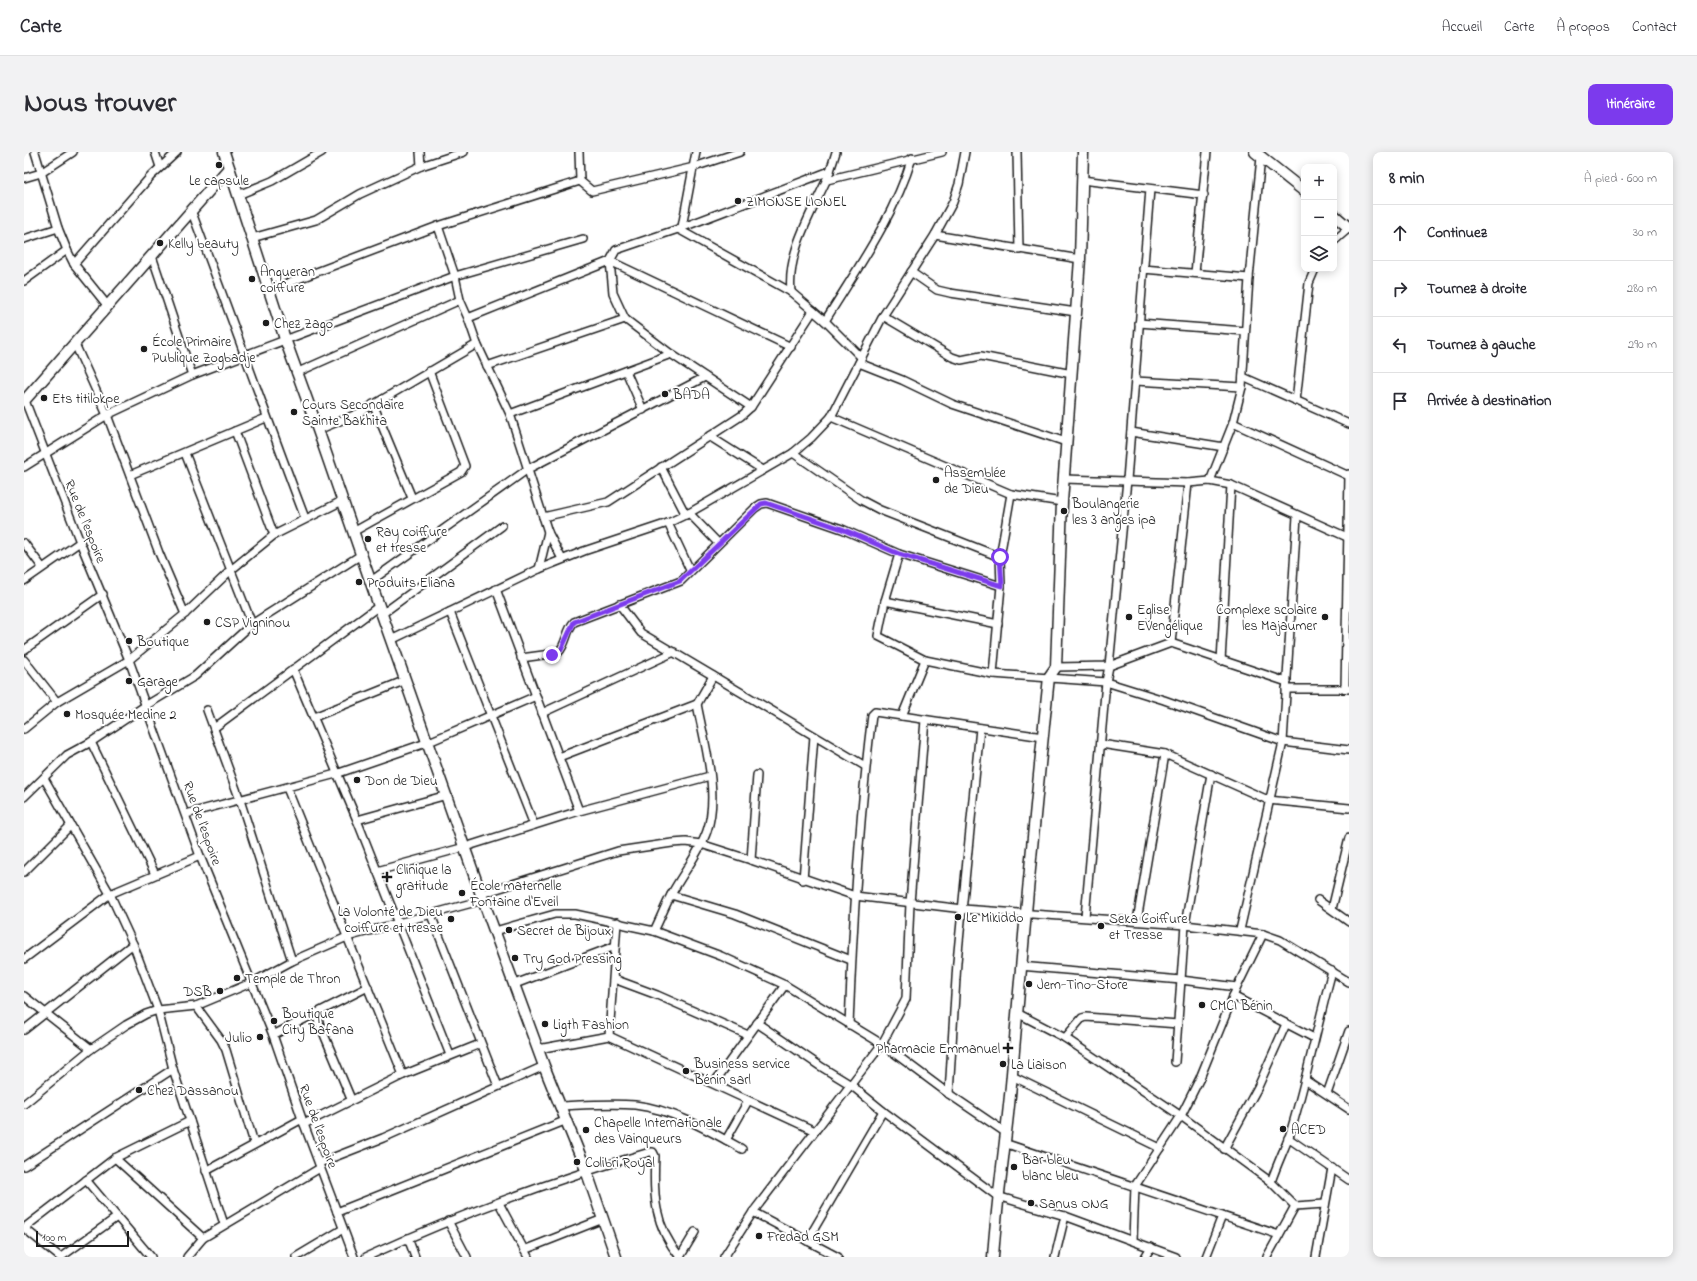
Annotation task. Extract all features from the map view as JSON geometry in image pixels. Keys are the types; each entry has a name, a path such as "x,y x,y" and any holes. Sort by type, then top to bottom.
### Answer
{"main road":[{"path":"224,152 296,373 318,430 370,582 429,742 482,897 544,1066 586,1170 616,1257"},
{"path":"993,1257 997,1196 1012,1076 1020,966 1042,737 1049,677 1056,667 1062,502 1080,259 1083,152"},
{"path":"1258,154 1301,189"},
{"path":"25,399 229,168"},
{"path":"1337,218 1349,228"}],"street":[{"path":"35,152 66,250 74,264 107,305"},
{"path":"24,178 41,172 73,152"},
{"path":"155,152 160,167"},
{"path":"74,264 160,167 178,152"},
{"path":"238,195 272,181 322,152"},
{"path":"420,152 421,166"},
{"path":"252,238 316,220 360,194 421,166 464,152"},
{"path":"579,152 580,181 590,190 595,191 694,167 740,152"},
{"path":"680,228 696,152"},
{"path":"791,292 791,267 816,199 827,180 836,152"},
{"path":"827,180 912,158 942,152"},
{"path":"391,640 562,559 668,523 688,514 793,453 811,438 831,418 883,316 935,235 953,202 959,184 965,152"},
{"path":"1017,152 1019,250"},
{"path":"1195,273 1204,195 1207,152"},
{"path":"1210,481 1233,424 1242,387 1258,154"},
{"path":"825,321 873,242 902,189 912,158"},
{"path":"751,407 671,354 625,319 613,293 610,261 616,250 680,228 830,172"},
{"path":"1082,180 1204,195"},
{"path":"269,290 438,226 580,181"},
{"path":"1084,917 1127,480 1150,189"},
{"path":"191,210 245,356 266,418 305,518"},
{"path":"438,226 455,276 460,300 477,344 510,414 548,532 562,559"},
{"path":"24,239 58,228"},
{"path":"680,228 791,292 825,321 860,360 952,404 1066,442"},
{"path":"1337,238 1349,228"},
{"path":"935,235 1080,259"},
{"path":"24,466 46,454 107,415 192,375 455,276 583,239"},
{"path":"24,281 66,250"},
{"path":"152,256 192,375"},
{"path":"468,318 610,261 791,347"},
{"path":"1144,269 1249,278"},
{"path":"911,272 937,290 1076,312"},
{"path":"1296,401 1309,284 1314,272"},
{"path":"296,373 460,300"},
{"path":"543,517 608,502 741,416 751,407 813,312"},
{"path":"883,316 952,358 961,360 981,356 1072,374"},
{"path":"487,366 625,319"},
{"path":"1139,323 1245,331"},
{"path":"75,344 107,415 159,553 186,614"},
{"path":"318,430 359,413 477,344"},
{"path":"510,414 671,354"},
{"path":"353,532 461,472 465,465 429,371"},
{"path":"626,371 643,410"},
{"path":"370,582 528,469 706,377"},
{"path":"1243,378 1349,424"},
{"path":"1135,381 1242,387"},
{"name":"Rue de l'espoire","path":"25,399 80,542 103,594 129,660 144,706 186,814 200,856 273,1035 303,1121 354,1257"},
{"path":"373,404 412,498"},
{"path":"130,475 266,418"},
{"path":"831,418 1011,494 1062,502"},
{"path":"1056,667 1109,666 1171,644 1221,660 1287,685 1347,689 1347,537 1349,475 1233,424"},
{"path":"235,431 274,535"},
{"path":"1131,432 1224,447"},
{"path":"710,436 763,470"},
{"path":"185,453 252,624"},
{"path":"793,453 860,500 880,510 1000,557"},
{"path":"661,467 688,514 718,543"},
{"path":"1064,478 1188,483 1210,481 1231,485 1297,516 1347,537"},
{"path":"1171,644 1188,483"},
{"path":"1221,660 1231,485"},
{"path":"993,674 1002,586 1000,557 1011,494"},
{"path":"24,729 57,702 129,660 186,614 231,570 274,535 305,518 342,501"},
{"path":"521,658 558,653 564,644 570,627 574,622 680,581 755,508 766,503 842,529 899,554 1002,586"},
{"path":"1240,930 1268,800 1283,742 1297,516"},
{"path":"668,523 690,570"},
{"path":"214,728 293,669 502,526"},
{"path":"539,569 548,532"},
{"path":"24,581 42,567 80,542"},
{"path":"24,543 42,567"},
{"path":"899,554 885,601 878,636 925,660 993,674 1106,682 1164,700 1283,742 1349,750"},
{"path":"24,797 67,755 91,742 144,706 202,670 252,624 361,555"},
{"path":"496,589 579,811"},
{"path":"24,650 103,594"},
{"path":"885,601 998,624"},
{"path":"618,604 637,629 865,766"},
{"path":"450,612 534,825"},
{"path":"542,712 674,652"},
{"path":"24,660 57,702"},
{"path":"902,716 925,660"},
{"path":"293,669 314,717 336,774 357,820 450,1055"},
{"path":"559,757 697,704 713,676"},
{"path":"314,717 406,680"},
{"path":"186,814 336,774 429,742 536,696"},
{"path":"654,931 671,895 701,844 710,816 712,803 710,776 697,704"},
{"path":"207,710 240,800 292,961"},
{"path":"848,1025 855,896 865,766 872,715 875,712 1042,737"},
{"path":"724,1257 753,1212 882,1044 907,996 910,903 925,720"},
{"path":"949,1094 957,962 980,728"},
{"path":"804,880 814,736"},
{"path":"91,742 155,874"},
{"path":"1101,744 1165,754 1268,800 1349,808"},
{"path":"1137,921 1165,754"},
{"path":"1176,1062 1185,925 1211,774"},
{"path":"377,871 465,847 579,811 710,776"},
{"path":"751,860 757,776"},
{"path":"44,778 110,894 133,944 158,1010 173,1069 224,1224"},
{"path":"287,788 403,1075"},
{"path":"357,820 447,795"},
{"path":"24,872 70,826"},
{"path":"1332,909 1349,838"},
{"path":"24,1104 91,1049 126,1025 146,1014 158,1010 196,1006 251,983 292,961 348,937 431,915 618,851 672,843 701,844 855,896 963,909 1185,925 1240,930 1263,934 1280,940 1349,982"},
{"path":"24,959 110,894 200,856"},
{"path":"671,895 741,916 851,960"},
{"path":"1318,900 1349,922"},
{"path":"495,931 565,913 617,922 654,931 721,956 785,985 848,1025 882,1044 949,1094 1005,1132"},
{"path":"431,915 480,1044 498,1086"},
{"path":"610,1036 617,922"},
{"path":"1133,1240 1135,1186 1181,1116 1210,1057 1233,996 1263,934"},
{"path":"24,1030 133,944"},
{"path":"514,984 615,946"},
{"path":"1020,966 1181,980 1237,987"},
{"path":"1271,1182 1288,1138 1305,1080 1314,1038 1332,971"},
{"path":"614,979 657,995 748,1035"},
{"path":"714,1083 785,985"},
{"path":"273,1035 368,987"},
{"path":"24,996 91,1049"},
{"path":"1233,996 1314,1038"},
{"path":"196,1006 221,1040 226,1050 254,1143"},
{"path":"315,1013 351,1100"},
{"path":"1017,1013 1065,1038 1181,1116 1271,1182 1295,1206 1325,1204"},
{"path":"1065,1038 1082,1018 1086,1017 1178,1024"},
{"path":"757,1023 820,1066 851,1085 883,1111 997,1196 1065,1216 1176,1257"},
{"path":"1224,1149 1256,1093 1286,1024"},
{"path":"1327,1094 1347,1045 1349,1031"},
{"path":"538,1049 610,1036 815,1131"},
{"path":"206,1171 254,1143 403,1075 480,1044"},
{"path":"187,1257 203,1238 320,1165 544,1066"},
{"path":"24,1166 173,1069"},
{"path":"1012,1076 1160,1148"},
{"path":"1305,1080 1349,1109"},
{"path":"726,1140 748,1101"},
{"path":"561,1106 621,1104 644,1106 678,1117 742,1149"},
{"path":"807,1241 883,1111"},
{"path":"337,1212 567,1120"},
{"path":"117,1217 60,1257 24,1228 115,1158 190,1121"},
{"path":"1288,1138 1349,1180"},
{"path":"1004,1143 1279,1235"},
{"path":"366,1257 448,1221 586,1170 650,1152 654,1152 655,1204 659,1221 663,1232 680,1257 695,1232"},
{"path":"115,1158 203,1238"},
{"path":"1316,1257 1332,1168"},
{"path":"86,1180 151,1257"},
{"path":"499,1203 528,1257"},
{"path":"1267,1257 1295,1206"},
{"path":"753,1212 838,1257"},
{"path":"1055,1257 1065,1216"},
{"path":"1206,1257 1222,1216"},
{"path":"524,1250 603,1219"},
{"path":"448,1221 467,1257"},
{"path":"296,1257 343,1229"},
{"path":"408,1238 415,1257"},
{"path":"1145,1257 1151,1247"}],"place":[{"name":"Le capsule","path":"219,165"},
{"name":"ZIMONSE LIONEL","path":"738,201"},
{"name":"Kelly beauty","path":"160,243"},
{"name":"Angueran coiffure","path":"252,279"},
{"name":"Chez Zago","path":"266,323"},
{"name":"École Primaire Publique Zogbadje","path":"144,349"},
{"name":"BADA","path":"665,394"},
{"name":"Ets titilokpe","path":"44,398"},
{"name":"Cours Secondaire Sainte Bakhita","path":"294,412"},
{"name":"Assemblée de Dieu","path":"936,480"},
{"name":"Boulangerie les 3 anges ipa","path":"1064,511"},
{"name":"Ray coiffure et tresse","path":"368,539"},
{"name":"Produits Eliana","path":"359,582"},
{"name":"Eglise EVengélique","path":"1129,617"},
{"name":"Complexe scolaire les Majaumer","path":"1325,617"},
{"name":"CSP Vigninou","path":"207,622"},
{"name":"Boutique","path":"129,641"},
{"name":"Garage","path":"129,681"},
{"name":"Mosquée Medine 2","path":"67,714"},
{"name":"Don de Dieu","path":"357,780"},
{"name":"Clinique la gratitude","path":"387,877"},
{"name":"École maternelle Fontaine d'Eveil","path":"462,893"},
{"name":"Le Mikiddo","path":"958,917"},
{"name":"La Volonté de Dieu coiffure et tresse","path":"451,919"},
{"name":"Seka Coiffure et Tresse","path":"1101,926"},
{"name":"Secret de Bijoux","path":"509,930"},
{"name":"Try God Pressing","path":"515,958"},
{"name":"Temple de Thron","path":"237,978"},
{"name":"Jem-Tino-Store","path":"1029,984"},
{"name":"DSB","path":"220,991"},
{"name":"CMCI Bénin","path":"1202,1005"},
{"name":"Boutique City Bafana","path":"274,1021"},
{"name":"Ligth Fashion","path":"545,1024"},
{"name":"Julio","path":"260,1037"},
{"name":"Pharmacie Emmanuel","path":"1008,1048"},
{"name":"La Liaison","path":"1003,1064"},
{"name":"Business service Bénin sarl","path":"686,1071"},
{"name":"Chez Dassanou","path":"139,1090"},
{"name":"ACED","path":"1283,1129"},
{"name":"Chapelle Internationale des Vainqueurs","path":"586,1130"},
{"name":"Colibri Royal","path":"577,1162"},
{"name":"Bar bleu blanc bleu","path":"1014,1167"},
{"name":"Sanus ONG","path":"1031,1203"},
{"name":"Fredad GSM","path":"759,1236"}],"route":[{"path":"552,655 561,650 570,627 574,622 680,581 718,543 761,504 766,503 842,529 899,554 1002,586 1000,557"}]}
